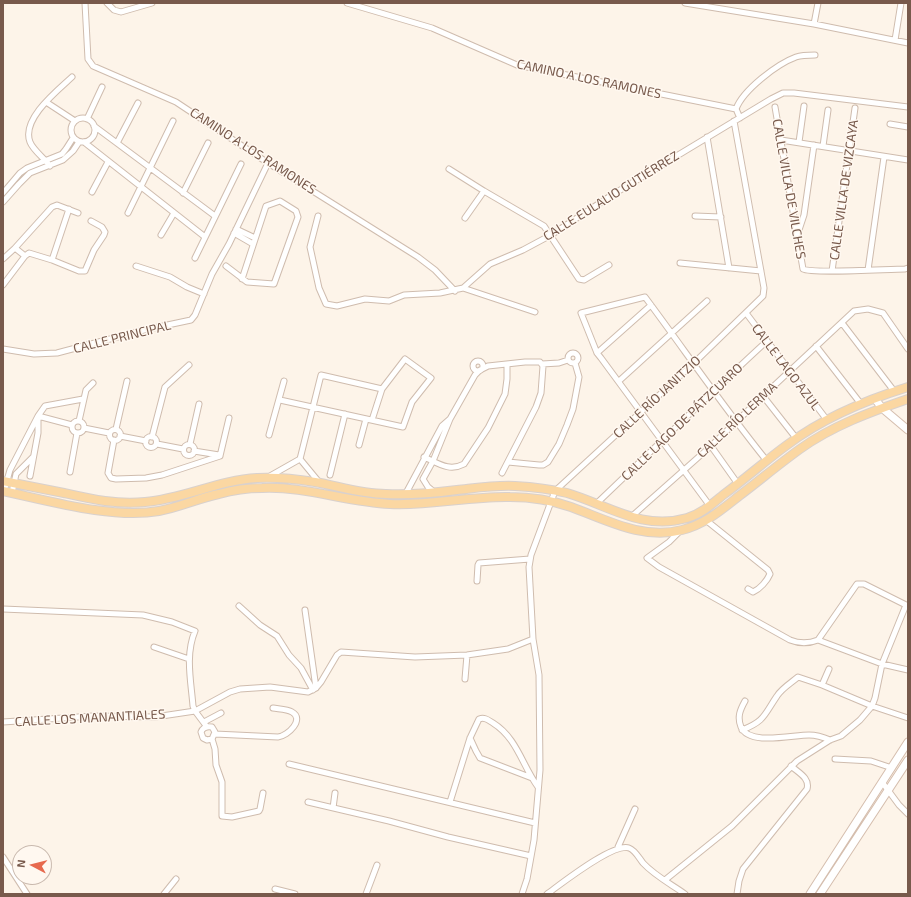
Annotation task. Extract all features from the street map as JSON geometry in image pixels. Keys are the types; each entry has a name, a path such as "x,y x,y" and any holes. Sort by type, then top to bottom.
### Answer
{"main road":[{"path":"8,482 98,500 133,503 163,500 242,479 296,479 362,492 383,494 434,492 500,485 533,487 566,493 631,517 654,521 674,520 697,514 710,506 796,438 827,420 861,404 908,386"},
{"path":"875,399 882,408 908,430"},
{"path":"6,492 89,509 123,513 158,511 218,494 260,488 294,489 354,501 392,504 415,504 508,496 550,501 632,530 655,532 680,531 707,521 801,448 827,432 882,408 908,399"},
{"path":"810,894 908,742"},
{"path":"821,894 908,760"}],"street":[{"path":"107,3 114,10 121,12 152,3"},
{"name":"CAMINO A LOS RAMONES","path":"347,3 432,28 517,65 736,109"},
{"path":"685,3 814,24 908,43"},
{"path":"814,24 818,3"},
{"path":"895,40 901,3"},
{"name":"CAMINO A LOS RAMONES","path":"85,6 88,59 91,64 176,102 268,163 418,257 435,270 455,291"},
{"path":"740,118 736,109 740,100 748,90 777,68 795,57 815,55"},
{"path":"50,166 31,144 28,133 33,118 46,102 72,77"},
{"path":"86,119 102,87"},
{"path":"729,268 707,137 771,99 787,93 908,107"},
{"path":"46,102 75,121"},
{"path":"117,143 138,104"},
{"path":"799,142 804,106"},
{"name":"CALLE VILLA DE VILCHES","path":"775,107 798,236 802,267 804,270 809,271 832,271"},
{"name":"CALLE VILLA DE VIZCAYA","path":"832,271 855,108"},
{"path":"823,146 828,110"},
{"path":"3,193 27,168 62,154 73,138 71,129 75,121 79,119 86,119 214,216"},
{"path":"680,263 761,271 734,121"},
{"path":"128,213 174,122"},
{"path":"890,124 908,127"},
{"path":"3,202 30,173 58,163 68,157 82,142 89,140 95,131 94,126"},
{"name":"CALLE EULALIO GUTIÉRREZ","path":"463,288 490,264 514,254 551,235 587,210 707,137"},
{"path":"73,138 82,142 205,238"},
{"path":"781,140 908,160"},
{"path":"183,193 208,144"},
{"path":"798,236 804,215 814,145"},
{"path":"868,270 884,157"},
{"path":"92,192 108,162"},
{"name":"CALLE PRINCIPAL","path":"3,349 34,354 58,353 144,330 191,320 195,315 212,274 268,163"},
{"path":"195,258 214,216 241,164"},
{"path":"449,168 484,191 540,223 551,235 580,279 584,280 609,265"},
{"path":"465,218 484,191"},
{"path":"226,266 242,279 246,282 274,284 298,213 280,201 266,206 242,279"},
{"path":"3,259 15,248 52,206 69,209 78,213"},
{"path":"52,260 69,209"},
{"path":"162,235 174,213"},
{"path":"318,216 310,247 319,288 326,304 337,306 365,299 389,301 404,295 440,293 455,291 463,288 534,312"},
{"path":"695,216 721,217"},
{"path":"3,284 28,254 52,260 79,271 83,272 87,270 94,250 105,232 102,227 91,221"},
{"path":"235,231 255,238"},
{"path":"235,231 253,244"},
{"path":"15,248 25,256"},
{"path":"136,266 170,277 187,287 204,294"},
{"path":"832,271 908,268"},
{"name":"CALLE RÍO JANITZIO","path":"530,559 550,501 555,491 762,298 764,292 761,271"},
{"path":"710,506 598,353 581,313 645,297 736,422 767,461"},
{"path":"619,381 707,301"},
{"path":"598,353 651,305"},
{"name":"CALLE RÍO LERMA","path":"631,517 684,470 851,314 858,310 868,309 882,313 908,349"},
{"name":"CALLE LAGO AZUL","path":"746,313 827,420"},
{"path":"842,323 894,391"},
{"name":"CALLE LAGO DE PÁTZCUARO","path":"596,504 767,340"},
{"path":"816,346 861,404"},
{"path":"568,360 568,356 576,353 578,361 575,363"},
{"path":"280,400 403,427 412,402 431,378 405,359 382,389 372,420"},
{"path":"422,479 433,461 450,419 476,374 480,370 488,366 525,362 540,362 542,364 559,363 568,360 575,363"},
{"path":"508,462 543,465 548,462 559,444 573,409 579,377 575,363"},
{"path":"424,457 448,468 454,468 464,464 488,428 505,394 507,364"},
{"path":"502,473 536,407 541,393 544,369 542,364"},
{"path":"146,441 148,438 152,437 165,386 189,365"},
{"path":"267,478 300,459 321,375 382,389"},
{"path":"116,429 127,381"},
{"path":"269,435 280,400 284,381"},
{"path":"79,421 83,399 87,388 93,383"},
{"path":"763,396 796,438"},
{"path":"6,492 10,470 38,416 47,405 83,399"},
{"path":"190,444 199,404"},
{"path":"330,475 345,414"},
{"path":"38,416 72,425"},
{"path":"30,476 38,433 38,416"},
{"path":"220,456 229,418"},
{"path":"359,445 366,418"},
{"path":"404,494 444,423 450,419"},
{"path":"72,425 79,421"},
{"path":"79,421 82,423 84,428"},
{"path":"72,425 73,430 77,433"},
{"path":"84,428 109,433 116,429"},
{"path":"77,433 81,432 84,428"},
{"path":"116,429 120,432 120,436"},
{"path":"70,472 77,433"},
{"path":"109,433 110,438 114,440"},
{"path":"120,436 146,441"},
{"path":"114,440 118,440 120,436"},
{"path":"152,437 156,439 157,444"},
{"path":"114,440 108,473 111,478 116,479 146,478 162,475 220,456"},
{"path":"146,441 146,445 149,448 154,447 157,444 183,449"},
{"path":"183,449 185,445 190,444"},
{"path":"190,444 193,446 194,451"},
{"path":"710,446 738,484"},
{"path":"183,449 184,453 188,455 192,454 194,451"},
{"path":"194,451 220,456"},
{"path":"8,482 33,457"},
{"path":"300,459 320,483"},
{"path":"414,475 422,479 434,492"},
{"path":"707,521 768,570 770,574 758,590 753,592 748,589"},
{"path":"665,880 727,831 791,766 830,740 845,734 860,720 872,706 878,689 882,664 907,606 864,584 857,584 818,640 812,643 801,644 790,640 659,567 647,558 669,542 680,531"},
{"path":"477,581 478,565 480,563 530,559 533,639 539,676 540,770 531,856 522,894"},
{"path":"239,606 277,636 289,655 301,668 314,689"},
{"path":"3,609 130,614 163,619 195,631 192,639 189,659 193,706 195,712 205,724 214,729 216,765 222,782 222,816 232,817 259,811 263,793"},
{"path":"305,610 314,689"},
{"path":"314,689 321,682 337,655 341,652 420,657 467,655 508,649 533,639"},
{"path":"818,640 882,664 908,670"},
{"path":"154,647 189,659"},
{"path":"465,679 467,655"},
{"path":"822,685 830,669"},
{"path":"742,730 754,725 763,718 780,692 798,677 822,685 872,706 908,718"},
{"name":"CALLE LOS MANANTIALES","path":"3,722 93,716 147,718 195,712 235,690 270,687 303,692 314,689"},
{"path":"745,701 738,717 742,730 746,734 753,737 763,738 809,735 819,736 830,740"},
{"path":"221,713 205,724 202,730 202,735 205,739 207,740 214,736 272,737 286,735 294,728 296,718 295,714 290,711 272,708"},
{"path":"450,802 470,738 479,719 481,718 486,719 500,727 516,746 538,787"},
{"path":"470,738 480,758 532,778"},
{"path":"835,760 872,761 892,768"},
{"path":"289,764 535,823"},
{"path":"737,894 743,869 807,789 807,779 791,766"},
{"path":"882,782 899,805 908,814"},
{"path":"333,808 335,793"},
{"path":"308,802 389,821 448,838 531,856"},
{"path":"618,847 635,809"},
{"path":"547,894 592,862 618,847 625,846 631,849 648,868 685,894"},
{"path":"3,857 27,894"},
{"path":"366,894 377,865"},
{"path":"164,894 176,879"},
{"path":"275,889 295,894"}]}
